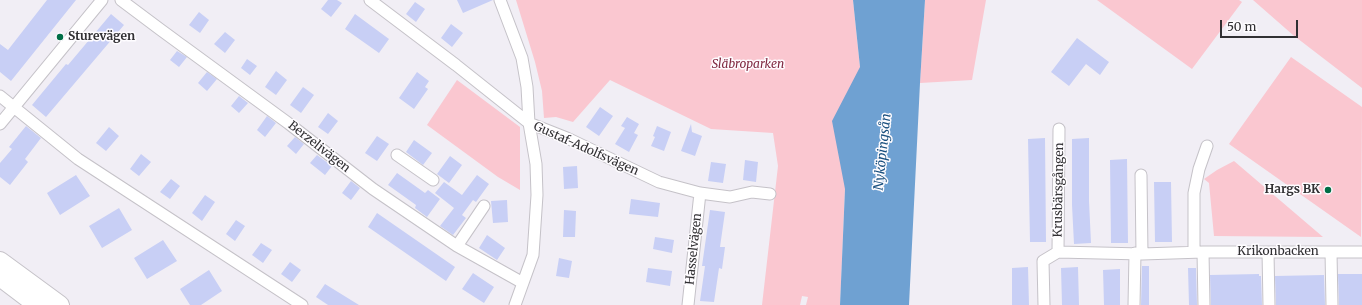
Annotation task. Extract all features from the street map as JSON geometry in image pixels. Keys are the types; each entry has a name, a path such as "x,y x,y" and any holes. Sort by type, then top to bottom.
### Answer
{"main road":[{"path":"0,261 60,305"},
{"path":"0,277 36,305"}],"street":[{"path":"1,122 102,0"},
{"name":"Berzelivägen","path":"121,0 288,123 373,189 457,246 523,282"},
{"name":"Gustaf-Adolfsvägen","path":"370,0 456,65 529,123 567,138 659,182 700,193 730,196 752,192 770,194"},
{"path":"500,0 522,58 527,87 529,123 536,164 537,196 533,255 515,305"},
{"path":"0,96 78,159 302,305"},
{"name":"Krusbärsgången","path":"1058,252 1059,129"},
{"path":"1204,305 1194,193 1199,169 1207,146"},
{"path":"397,156 433,180"},
{"path":"1134,305 1138,254 1141,175"},
{"name":"Hasselvägen","path":"688,305 700,193"},
{"path":"457,246 484,206"},
{"path":"1044,305 1043,261 1058,252"},
{"name":"Krikonbacken","path":"1058,252 1138,254 1199,252 1362,252"},
{"path":"1268,252 1269,305"},
{"path":"1331,252 1332,305"}],"green space":[{"name":"Släbroparken","path":"516,0 853,0 860,67 845,189 840,305 806,305 808,297 802,296 800,305 762,305 778,166 773,133 711,129 610,80 573,122 556,117 544,118 542,91 535,62"},
{"path":"925,0 986,0 972,80 920,83"},
{"path":"1097,0 1239,0 1242,2 1192,69"},
{"path":"1253,0 1362,0 1362,88 1293,35"},
{"name":"Hargs BK","path":"1291,57 1362,107 1361,237 1229,144"},
{"path":"457,80 520,127 520,190 498,177 427,125"},
{"path":"1234,161 1323,237 1214,236 1209,183 1204,179"}],"water":[{"name":"Nyköpingsån","path":"853,0 925,0 909,305 840,305 845,189 832,121 860,67"}],"building":[{"path":"47,0 76,0 11,81 0,72 0,44 8,50"},
{"path":"328,0 337,0 342,3 331,17 321,9"},
{"path":"457,0 493,0 463,13"},
{"path":"415,2 425,9 416,22 406,14"},
{"path":"199,12 209,20 200,33 189,25"},
{"path":"111,14 124,25 46,117 32,105 66,64 68,65"},
{"path":"355,14 389,39 379,53 345,29"},
{"path":"451,24 463,33 452,47 441,38"},
{"path":"225,32 235,40 225,53 214,44"},
{"path":"1077,38 1109,62 1100,75 1086,64 1069,86 1051,72"},
{"path":"177,51 187,57 179,67 170,60"},
{"path":"247,59 257,66 250,75 241,68"},
{"path":"276,71 287,80 276,95 265,87"},
{"path":"207,72 217,79 207,91 198,83"},
{"path":"417,72 429,81 425,87 428,89 414,109 399,98"},
{"path":"303,87 314,95 301,113 290,105"},
{"path":"239,96 248,103 239,113 231,106"},
{"path":"600,107 613,116 599,136 586,127"},
{"path":"328,113 338,121 328,134 318,127"},
{"path":"267,116 276,123 265,137 257,130"},
{"path":"627,117 639,124 634,133 638,135 629,152 615,144 625,128 621,126"},
{"path":"691,124 692,132 702,136 695,156 681,151"},
{"path":"26,126 41,138 25,159 28,162 10,185 0,177 0,163 12,149 9,147"},
{"path":"657,126 671,132 664,151 651,146 655,137 653,136"},
{"path":"109,127 119,136 106,151 96,143"},
{"path":"377,136 389,144 377,161 365,153"},
{"path":"295,137 304,144 296,154 287,146"},
{"path":"1045,138 1046,242 1030,242 1028,139"},
{"path":"1089,138 1091,243 1074,244 1072,205 1072,139"},
{"path":"414,140 432,153 423,165 406,152"},
{"path":"141,154 151,162 139,176 130,169"},
{"path":"317,155 332,166 325,175 310,163"},
{"path":"450,156 462,165 449,183 437,174"},
{"path":"1127,159 1128,243 1111,243 1110,160"},
{"path":"745,160 758,162 756,182 743,180"},
{"path":"711,162 726,164 723,183 708,181"},
{"path":"577,166 578,188 564,189 563,167"},
{"path":"397,173 425,193 428,190 440,199 427,217 415,208 416,205 388,185"},
{"path":"76,175 90,196 60,215 47,193"},
{"path":"477,175 489,184 476,202 473,200 462,215 466,218 453,235 440,226 454,208 435,193 444,182 462,195"},
{"path":"171,179 180,186 170,199 160,192"},
{"path":"351,181 360,188 351,200 342,193"},
{"path":"1154,182 1171,182 1172,242 1155,242"},
{"path":"205,195 215,202 202,221 192,213"},
{"path":"631,199 660,203 658,217 629,214"},
{"path":"507,200 508,222 493,223 491,201"},
{"path":"119,208 132,230 102,248 89,226"},
{"path":"564,210 576,211 575,237 563,237"},
{"path":"710,210 725,212 720,247 725,247 722,269 719,268 714,302 700,301 705,266 702,266"},
{"path":"377,213 455,267 446,281 368,227"},
{"path":"236,220 245,226 235,241 226,234"},
{"path":"487,235 505,248 497,260 479,248"},
{"path":"655,237 674,240 672,253 653,249"},
{"path":"163,240 177,261 147,279 134,258"},
{"path":"261,243 272,250 263,263 252,255"},
{"path":"559,258 572,261 569,278 556,276"},
{"path":"290,262 301,270 292,282 281,274"},
{"path":"1142,266 1149,266 1149,305 1141,305"},
{"path":"1028,267 1029,305 1012,305 1012,268"},
{"path":"1078,267 1079,305 1062,305 1061,268"},
{"path":"648,268 672,271 670,286 646,282"},
{"path":"1188,268 1196,268 1197,305 1189,305"},
{"path":"1120,269 1120,305 1104,305 1103,270"},
{"path":"209,270 222,291 201,305 190,305 180,289"},
{"path":"473,273 494,287 484,303 462,289"},
{"path":"1259,274 1259,276 1261,276 1262,305 1211,305 1210,275"},
{"path":"1338,274 1362,274 1362,305 1339,305"},
{"path":"1324,275 1325,305 1276,305 1275,276"},
{"path":"325,284 359,305 328,305 316,297"}],"place":[{"name":"Sturevägen","path":"60,37"},
{"name":"Hargs BK","path":"1328,190"}]}
